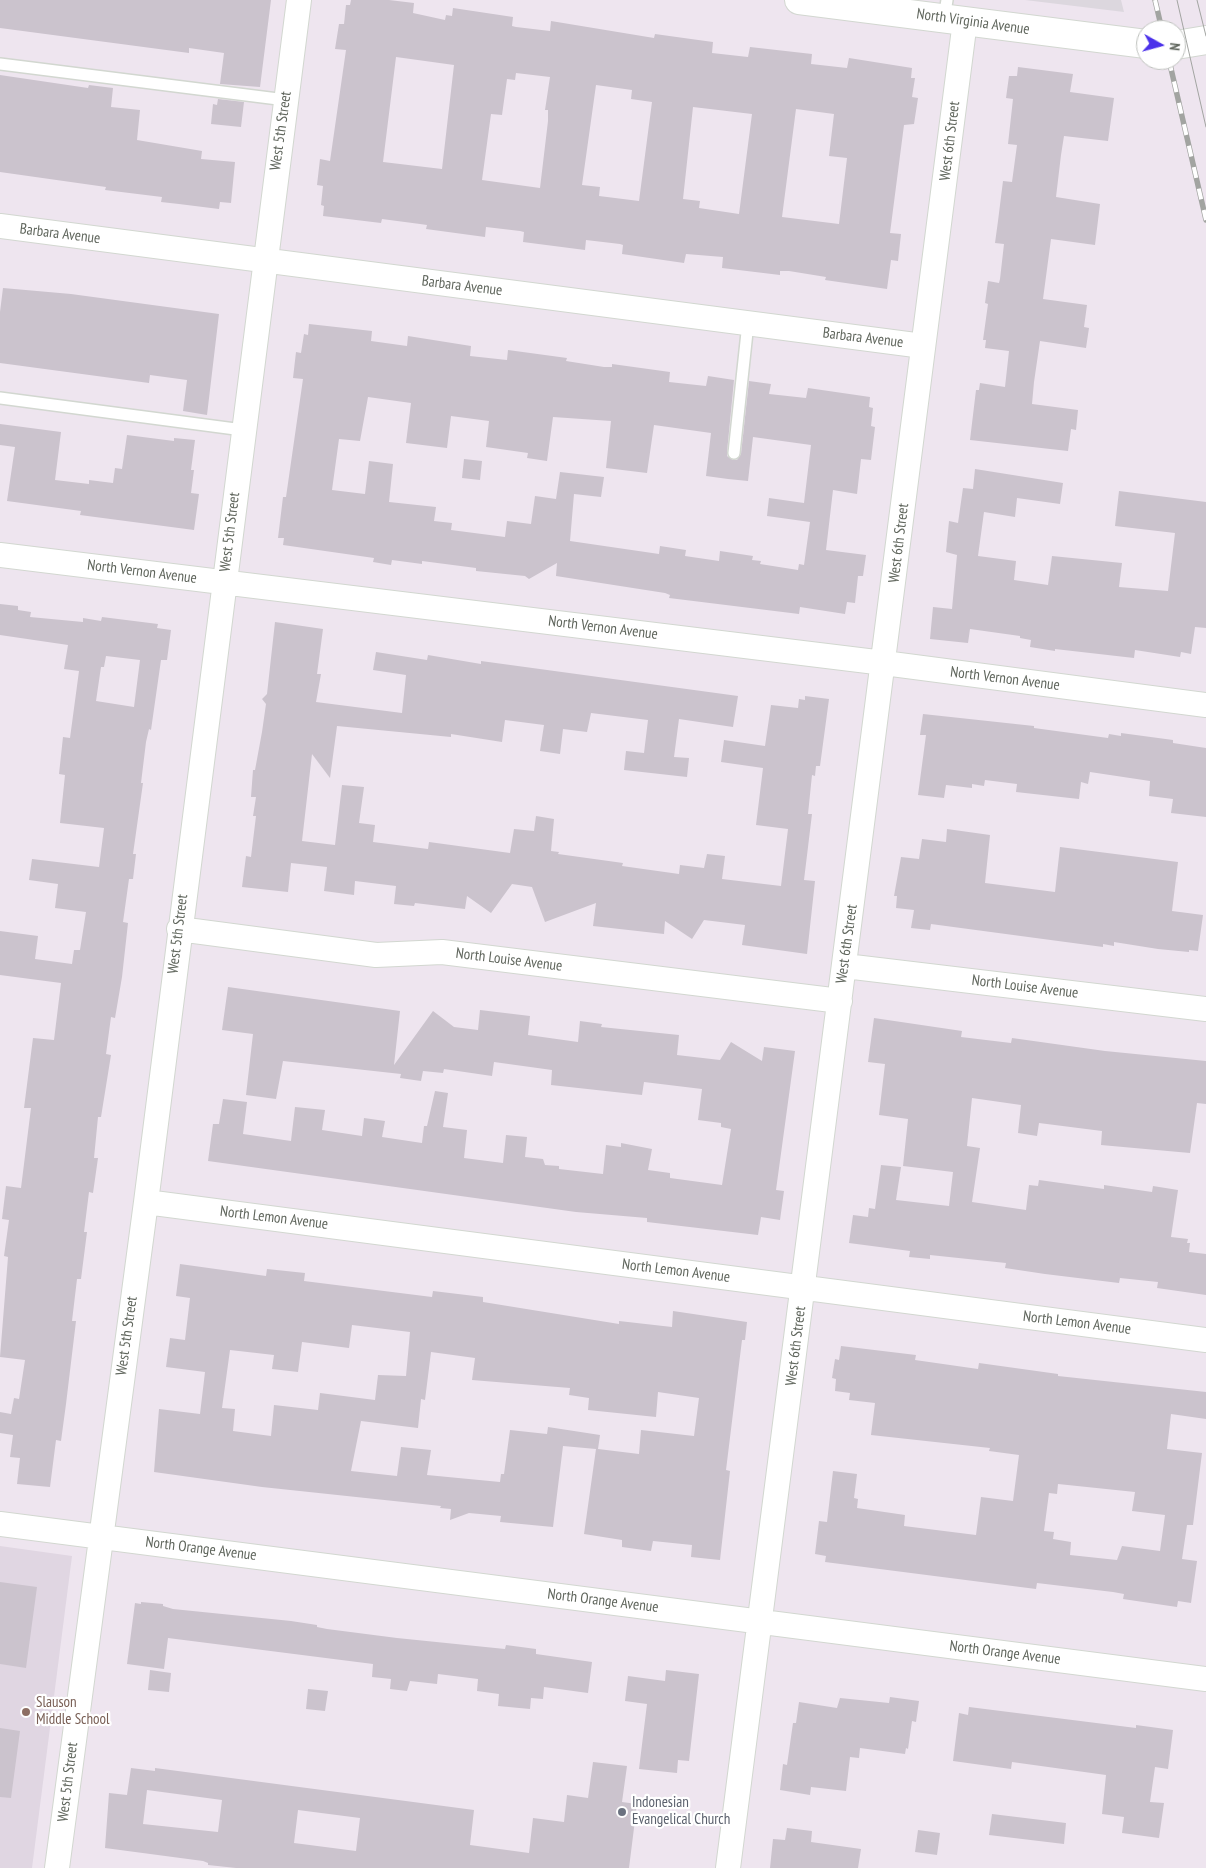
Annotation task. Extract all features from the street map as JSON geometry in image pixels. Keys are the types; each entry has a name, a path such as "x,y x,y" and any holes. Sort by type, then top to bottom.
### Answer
{"street":[{"name":"West 5th Street","path":"57,1868 146,1202 264,260 299,0"},
{"name":"North Virginia Avenue","path":"799,0 952,13 1136,42"},
{"name":"West 6th Street","path":"728,1868 884,663 923,346 952,13"},
{"path":"1186,43 1206,40"},
{"name":"Barbara Avenue","path":"0,226 923,346"},
{"name":"North Vernon Avenue","path":"0,555 884,663 1206,705"},
{"name":"North Louise Avenue","path":"179,929 376,955 442,952 840,1001"},
{"name":"North Louise Avenue","path":"844,966 1206,1009"},
{"name":"North Lemon Avenue","path":"146,1202 1206,1340"},
{"name":"North Orange Avenue","path":"0,1524 1206,1679"}],"lane":[{"path":"0,64 286,100"},
{"path":"734,453 748,324"},
{"path":"0,398 243,430"}],"shaded area":[{"path":"1025,0 1121,0 1124,12"},
{"name":"Slauson Middle School","path":"0,1546 72,1556 32,1868 0,1868"}],"building":[{"path":"0,0 271,0 260,87 220,84 224,53 189,48 189,53 0,28"},
{"path":"351,0 389,0 414,3 413,13 445,20 446,15 452,16 453,8 513,17 512,26 516,27 550,31 551,21 654,38 655,34 713,42 712,53 748,57 750,47 812,54 811,64 847,68 849,58 912,68 911,78 915,78 912,97 918,98 914,124 904,125 890,233 901,234 898,261 891,260 887,289 825,280 826,277 789,271 780,271 780,275 722,268 723,257 686,254 684,263 622,254 623,245 620,244 586,240 585,250 523,242 524,232 520,231 486,227 485,237 426,229 427,225 382,219 381,223 323,216 324,206 321,205 323,186 317,185 320,159 330,161 346,50 335,49 339,24 344,24 346,5 350,5","holes":["396,57 454,65 442,169 383,162","516,73 550,77 545,110 548,110 548,121 540,188 482,180 491,114 502,115 507,79 515,80","596,85 632,90 631,99 652,102 639,201 599,196 600,187 582,185","693,107 752,114 739,214 699,208 700,201 683,199","796,109 834,114 829,156 847,158 839,224 782,217"]},
{"path":"1018,67 1073,74 1070,92 1114,98 1108,141 1064,136 1061,155 1056,197 1100,204 1095,245 1051,239 1043,299 1087,305 1084,327 1089,328 1086,348 1040,341 1034,382 1032,404 1078,410 1076,430 1071,429 1068,451 970,440 976,390 979,390 980,383 1005,387 1009,351 985,348 986,340 983,340 988,304 985,303 988,281 999,283 1000,279 1004,244 995,243 1003,181 1012,182 1017,145 1008,144 1013,99 1006,98 1009,76 1017,76"},
{"path":"0,75 88,88 89,85 113,88 111,107 140,110 137,140 202,151 201,159 235,162 231,203 220,202 219,209 161,202 162,197 105,190 106,187 0,172"},
{"path":"218,99 244,102 241,127 211,124 213,104 217,105"},
{"path":"3,288 71,294 219,314 207,415 183,411 187,380 150,375 149,383 0,363 0,312"},
{"path":"309,324 372,331 371,341 407,346 408,336 471,346 470,356 507,360 508,350 567,358 566,361 604,367 612,367 612,364 670,372 669,382 706,386 708,376 734,380 727,452 727,456 733,460 737,460 741,454 749,381 771,384 769,394 806,398 808,388 870,397 869,407 873,408 871,426 875,427 871,460 861,459 857,494 833,490 826,550 866,555 863,576 858,576 855,603 847,602 845,614 800,607 799,614 669,598 670,595 665,593 556,576 557,563 529,579 525,576 476,571 476,568 422,561 422,564 392,560 391,565 373,562 374,558 283,545 284,538 278,538 283,497 286,497 303,379 293,378 296,352 301,353 304,334 308,335","holes":["368,397 411,403 406,443 447,448 451,416 489,421 486,447 528,453 527,458 547,461 553,417 611,421 606,468 647,473 654,425 711,433 706,476 728,479 748,481 753,437 811,445 804,503 769,498 767,516 810,522 804,565 799,564 798,570 760,564 761,561 752,560 753,556 720,551 719,561 685,556 686,550 660,546 659,554 570,541 574,494 601,497 604,477 560,472 556,499 535,496 531,524 507,521 505,537 451,530 452,523 434,521 436,507 389,502 393,464 369,461 365,494 332,490 339,439 360,441"]},
{"path":"0,424 61,432 55,480 89,484 89,480 113,483 115,468 122,469 127,435 174,441 174,438 195,440 191,470 194,470 191,493 199,494 194,530 80,515 81,511 7,501 15,447 0,445"},
{"path":"464,459 482,461 480,480 462,478"},
{"path":"975,469 1063,483 1060,504 1017,498 1015,517 984,512 978,556 1016,561 1014,580 1048,585 1052,556 1122,563 1119,587 1168,591 1175,533 1115,526 1119,491 1206,502 1206,628 1195,627 1191,654 1181,652 1180,657 1135,650 1134,658 1055,649 1055,651 1030,647 1031,640 1020,638 1020,636 970,629 968,643 930,639 933,607 952,609 957,555 946,552 949,521 958,523 963,488 973,489"},
{"path":"0,604 18,606 18,610 31,612 30,617 83,622 83,618 101,621 102,617 158,624 157,628 171,630 167,660 161,660 151,730 149,729 146,742 141,783 143,783 133,854 136,854 133,879 129,879 123,922 128,923 122,977 115,1018 111,1017 106,1054 111,1055 101,1117 98,1117 94,1158 98,1158 93,1193 89,1192 84,1232 87,1232 81,1279 77,1279 72,1321 76,1321 61,1441 56,1440 50,1487 17,1484 20,1458 10,1457 13,1435 0,1433 0,1412 11,1414 14,1398 19,1399 25,1360 0,1357 8,1257 4,1256 9,1220 2,1219 6,1186 21,1188 31,1108 24,1108 33,1038 54,1040 61,983 0,975 0,931 38,936 35,959 72,964 74,950 80,950 86,912 55,908 58,884 29,880 32,859 99,867 104,828 60,823 65,775 59,774 63,737 70,738 79,671 64,669 68,645 0,635","holes":["106,656 140,660 134,707 96,701 101,667 104,667"]},
{"path":"275,622 323,629 317,674 321,674 316,702 402,713 406,675 373,670 376,652 427,660 428,655 481,664 481,661 738,696 733,727 679,719 674,757 689,758 687,777 624,770 626,751 644,753 648,720 591,713 587,732 563,729 560,754 540,751 544,725 505,720 502,742 451,734 451,737 337,726 330,778 312,754 302,841 335,845 342,785 364,787 359,823 375,825 373,842 428,849 429,842 510,853 514,829 534,831 536,816 554,819 551,851 559,852 558,854 623,863 622,866 679,874 680,865 704,868 707,854 725,856 722,879 781,886 788,829 756,825 763,768 721,762 724,740 765,746 771,705 798,708 799,699 805,700 805,696 829,699 820,766 816,766 815,776 812,775 808,814 812,814 804,880 815,881 807,954 742,945 745,925 704,920 692,939 665,921 664,934 593,926 596,903 545,922 532,887 512,884 491,913 467,896 465,909 415,903 414,906 394,904 396,886 355,881 354,895 324,891 327,867 291,863 288,892 242,887 246,856 251,857 256,816 253,816 256,797 251,797 253,770 255,770 262,732 266,704 262,699 267,694"},
{"path":"923,714 1034,726 1034,728 1108,738 1109,734 1121,736 1121,733 1173,740 1173,743 1206,748 1206,817 1171,813 1173,799 1149,796 1150,781 1090,772 1088,784 1081,782 1079,799 1016,792 1017,784 985,780 984,786 972,784 972,788 946,785 944,798 918,795 926,735 920,735"},
{"path":"947,829 990,835 985,883 1055,892 1060,847 1178,862 1172,911 1203,915 1198,951 1158,949 1114,942 1114,946 1103,944 1103,947 931,924 930,930 911,928 914,910 896,908 897,896 894,896 901,857 919,859 922,839 946,842"},
{"path":"228,987 400,1011 394,1065 433,1011 454,1027 478,1030 480,1010 530,1016 528,1035 578,1042 580,1021 602,1024 601,1027 679,1035 677,1055 720,1060 731,1042 762,1061 764,1047 795,1051 776,1190 784,1191 780,1220 761,1217 758,1235 647,1222 647,1218 576,1212 208,1161 213,1124 219,1124 223,1099 247,1102 243,1134 291,1141 295,1107 325,1110 322,1130 362,1136 364,1118 385,1121 382,1137 422,1143 424,1126 427,1126 435,1091 448,1093 443,1127 467,1130 464,1158 503,1163 506,1135 527,1137 525,1157 543,1159 545,1165 559,1166 559,1169 603,1174 606,1145 621,1147 621,1143 652,1149 648,1170 670,1173 670,1178 722,1185 731,1129 721,1127 721,1123 698,1120 702,1089 644,1082 642,1095 551,1085 552,1070 494,1062 492,1076 444,1069 443,1073 423,1071 421,1081 400,1078 401,1074 283,1061 276,1099 246,1095 253,1034 222,1030"},
{"path":"874,1018 962,1031 961,1037 1011,1043 1012,1038 1105,1051 1206,1061 1206,1104 1197,1103 1190,1153 1101,1145 1102,1131 1039,1123 1037,1136 1018,1133 1021,1105 972,1098 967,1146 980,1148 972,1202 1026,1210 1029,1185 1038,1186 1039,1180 1104,1189 1104,1185 1152,1192 1153,1186 1178,1190 1171,1237 1188,1239 1187,1243 1190,1243 1189,1252 1206,1254 1206,1295 1157,1288 1158,1282 1120,1278 1119,1283 1005,1268 1006,1263 930,1255 930,1259 909,1257 910,1251 849,1243 853,1215 868,1217 869,1208 875,1209 881,1165 901,1167 896,1200 949,1206 953,1172 903,1166 908,1119 879,1115 885,1064 868,1062"},
{"path":"180,1264 266,1276 267,1269 305,1273 304,1281 432,1297 433,1291 483,1297 483,1302 619,1324 619,1321 672,1327 673,1311 747,1322 745,1340 742,1340 726,1470 730,1471 720,1560 691,1557 692,1545 653,1541 651,1551 622,1547 622,1540 584,1534 596,1449 563,1446 553,1527 500,1522 501,1516 469,1513 450,1520 451,1509 440,1508 441,1506 262,1487 154,1472 159,1409 200,1414 205,1372 166,1367 170,1338 185,1340 190,1298 176,1296","holes":["352,1325 410,1332 406,1376 378,1375 375,1400 320,1393 318,1410 274,1405 271,1436 233,1431 235,1409 222,1408 230,1350 274,1355 272,1369 298,1372 302,1342 349,1348","431,1352 475,1358 472,1380 570,1388 569,1395 589,1398 588,1410 656,1417 658,1392 699,1398 694,1436 641,1430 639,1454 598,1449 600,1435 548,1427 547,1434 510,1430 504,1474 501,1474 500,1482 427,1475 431,1450 401,1447 397,1476 351,1471 361,1421 418,1428 421,1399 425,1400"]},
{"path":"841,1346 916,1355 915,1360 978,1369 979,1363 1058,1374 1058,1376 1206,1392 1206,1419 1171,1414 1167,1449 1202,1453 1193,1525 1187,1525 1182,1559 1197,1561 1191,1603 1178,1601 1177,1607 1123,1599 1124,1594 1113,1592 1037,1583 1036,1589 825,1562 826,1556 815,1554 819,1521 827,1522 833,1471 857,1474 854,1498 858,1499 857,1508 905,1515 904,1526 976,1535 981,1497 1013,1501 1019,1455 989,1451 990,1448 871,1435 875,1403 849,1400 850,1393 835,1391 836,1379 832,1378 835,1359 839,1360","holes":["1058,1484 1135,1492 1132,1511 1165,1515 1160,1551 1122,1546 1117,1560 1070,1555 1071,1542 1053,1539 1054,1532 1044,1531 1049,1493 1057,1494"]},
{"path":"0,1582 37,1587 26,1668 0,1664"},
{"path":"141,1602 163,1604 163,1606 173,1609 291,1621 317,1625 317,1627 327,1629 397,1638 505,1649 506,1645 536,1649 536,1654 592,1662 588,1693 544,1687 543,1699 531,1698 530,1709 498,1706 499,1694 477,1691 478,1679 438,1674 437,1684 410,1681 407,1691 390,1689 391,1679 372,1677 373,1664 168,1638 164,1669 127,1664 135,1603 141,1604"},
{"path":"150,1670 171,1673 169,1692 148,1690"},
{"path":"666,1670 699,1674 689,1761 678,1760 677,1773 639,1769 647,1704 625,1701 628,1676 665,1681"},
{"path":"308,1689 328,1691 325,1711 306,1709"},
{"path":"890,1697 919,1701 916,1722 912,1721 908,1749 906,1748 905,1754 860,1748 859,1758 850,1757 846,1791 811,1787 810,1795 780,1790 783,1764 787,1765 793,1723 796,1723 799,1702 837,1708 840,1698 889,1703"},
{"path":"969,1707 1136,1728 1136,1725 1173,1730 1168,1769 1155,1767 1150,1802 1164,1803 1159,1838 1122,1833 1124,1817 1102,1814 1106,1775 1012,1762 1011,1769 953,1761 959,1713 968,1715"},
{"path":"0,1728 20,1731 11,1798 0,1797"},
{"path":"593,1762 627,1766 622,1802 637,1804 629,1868 236,1868 208,1865 208,1863 203,1861 105,1848 109,1793 127,1795 131,1768 155,1771 155,1768 474,1810 470,1845 529,1853 533,1818 564,1822 567,1795 588,1798","holes":["147,1790 222,1800 218,1832 143,1824","298,1810 360,1818 356,1851 294,1843"]},
{"path":"992,1814 1066,1823 1064,1844 989,1835"},
{"path":"787,1828 812,1831 811,1842 861,1849 858,1868 770,1868 773,1839 785,1840"},
{"path":"918,1830 940,1833 937,1855 915,1852"}],"tram line":[{"path":"1177,0 1206,127"},
{"path":"1197,0 1206,36"}],"railway":[{"path":"1155,0 1160,20"},
{"path":"1171,70 1206,220"}],"place":[{"name":"Slauson Middle School","path":"26,1712"},
{"name":"Indonesian Evangelical Church","path":"622,1812"}]}
